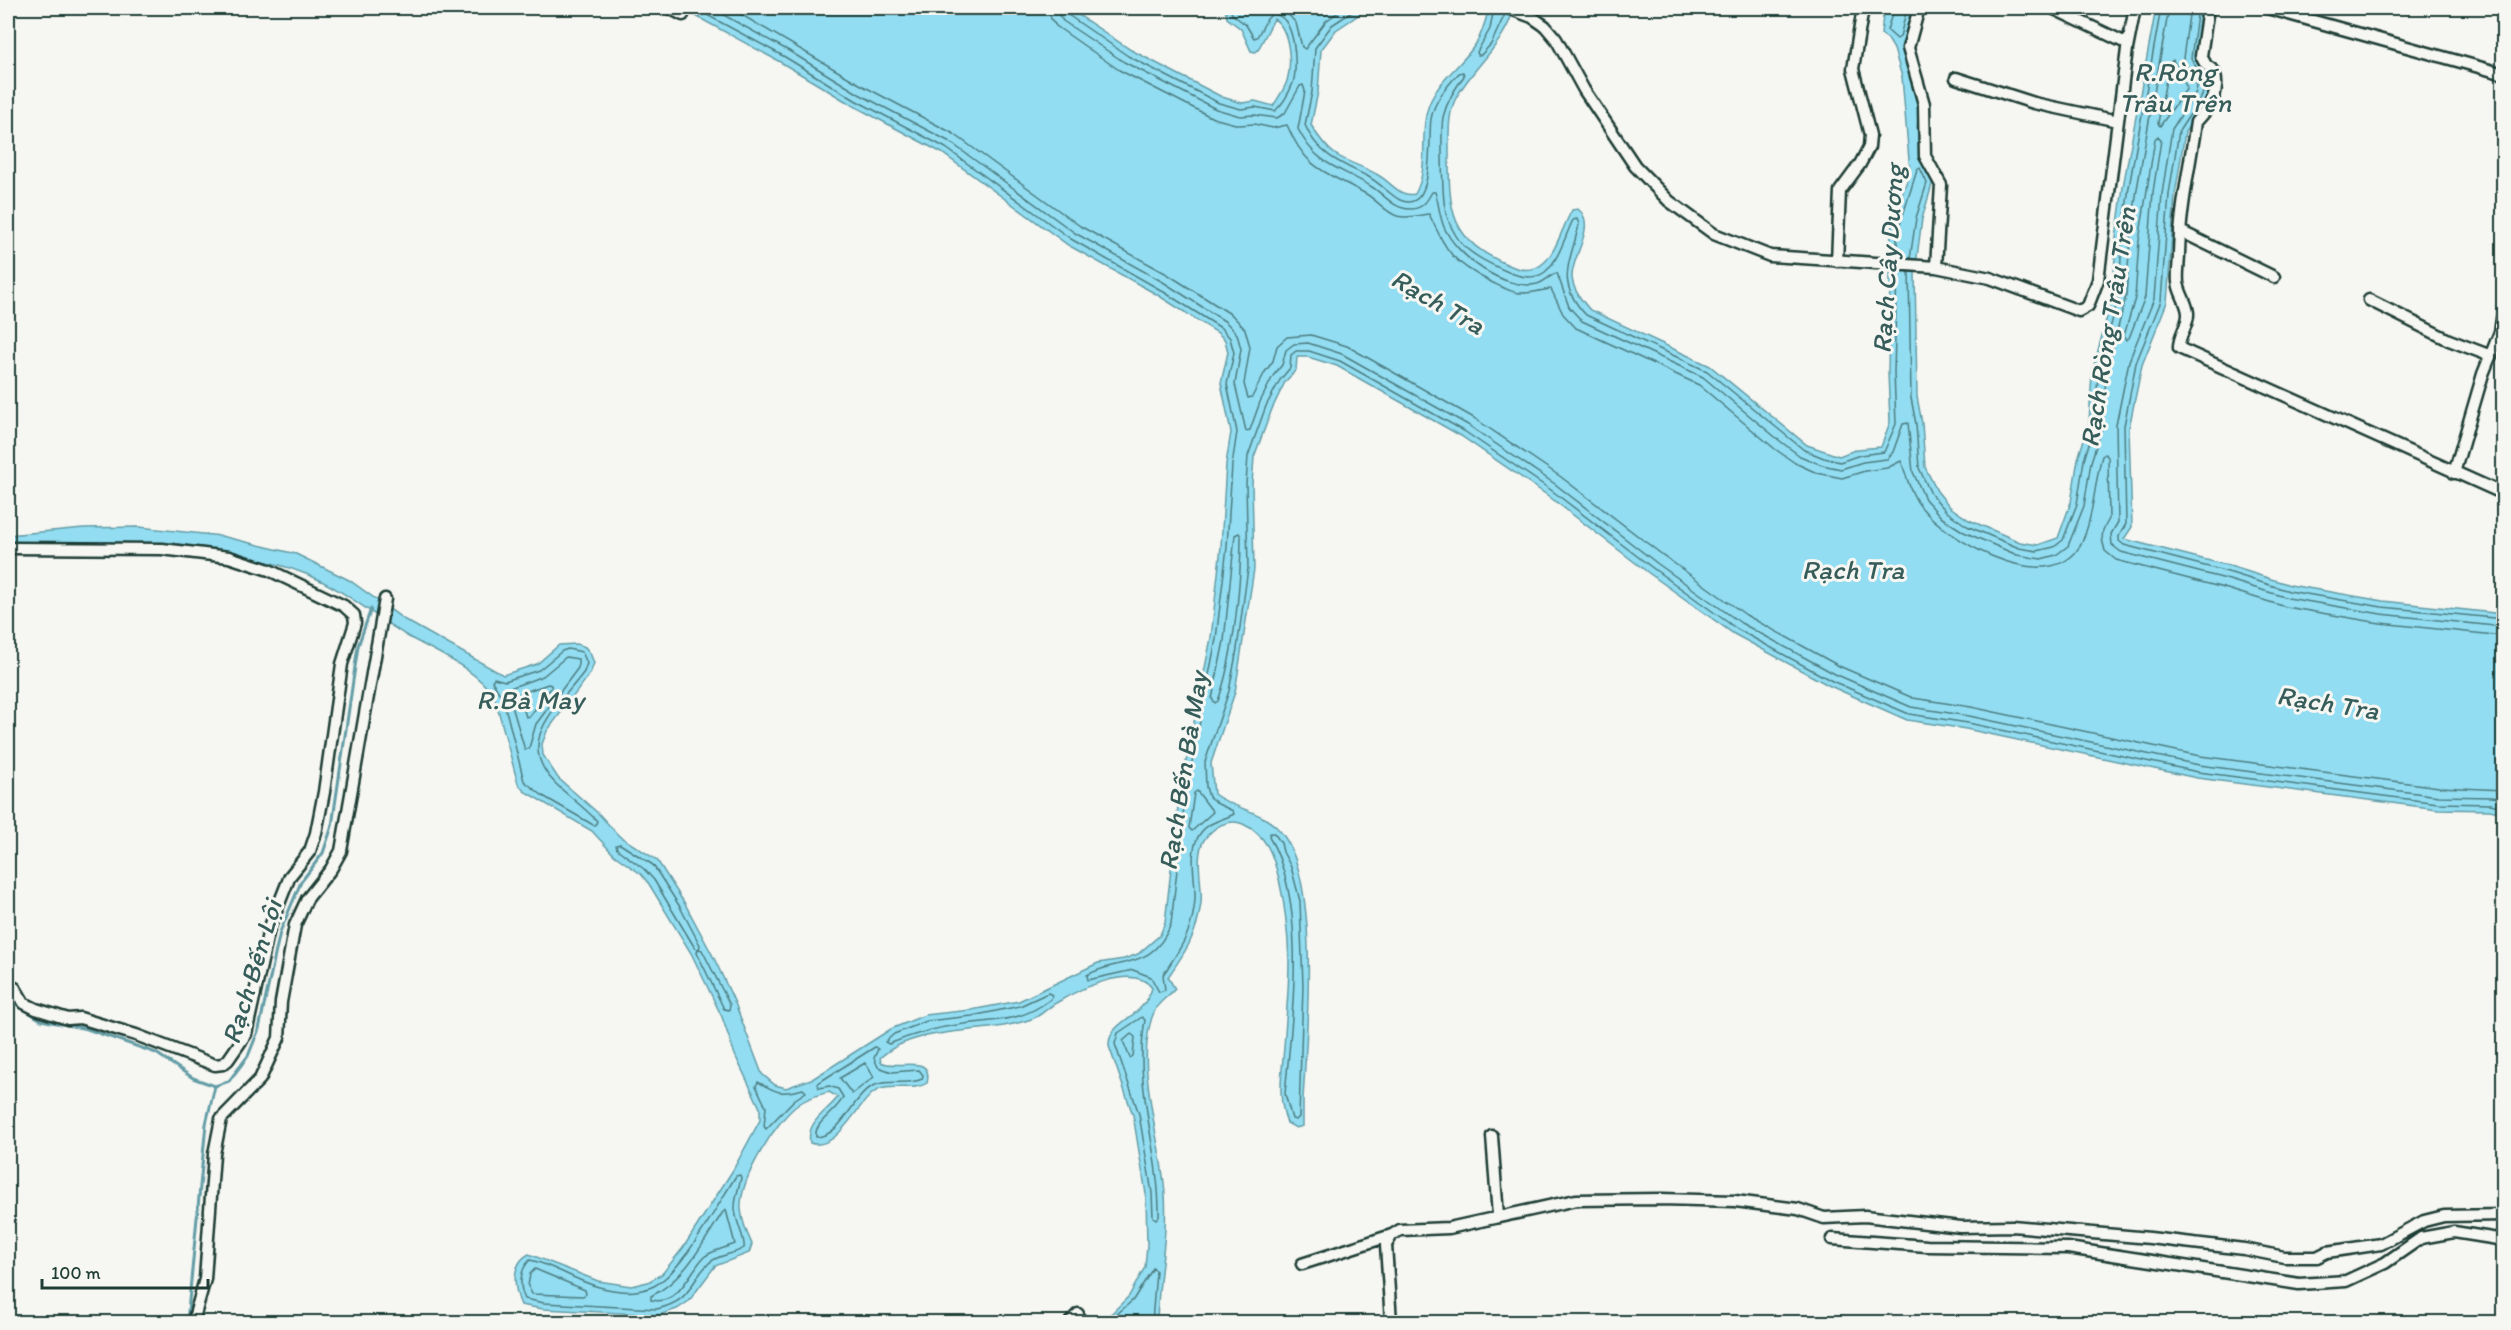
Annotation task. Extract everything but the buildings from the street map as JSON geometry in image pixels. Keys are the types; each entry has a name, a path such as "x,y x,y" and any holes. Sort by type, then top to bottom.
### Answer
{"street":[{"path":"669,8 683,15"},
{"path":"1508,8 1526,14 1545,26 1556,39 1584,90 1635,166 1669,201 1714,234 1770,256 1932,267 1990,278 2079,311 2088,306 2098,280 2128,44 2135,8"},
{"path":"1837,261 1840,191 1860,164 1869,147 1870,135 1853,69 1863,8"},
{"path":"1919,8 1908,48 1924,104 1925,156 1941,185 1932,267"},
{"path":"2052,8 2128,44"},
{"path":"2208,8 2201,56 2206,65 2214,71 2217,87 2211,105 2196,122 2196,133 2190,148 2180,231 2178,283 2188,314 2185,330 2178,345 2180,349 2504,494"},
{"path":"2267,8 2504,74"},
{"path":"1956,78 2034,103 2118,121"},
{"path":"2180,231 2274,277"},
{"path":"2369,300 2448,340 2491,356"},
{"path":"2454,473 2500,333 2504,306"},
{"path":"8,548 162,549 229,557 269,570 344,606 354,615 355,623 342,664 316,833 310,851 290,876 269,929 249,1025 246,1034 228,1060 223,1064 215,1065 136,1035 80,1018 69,1019 49,1014 24,1003 15,988 8,986"},
{"path":"193,1323 205,1279 214,1154 221,1119 260,1079 279,1038 281,1002 295,925 307,899 331,869 341,850 386,602"},
{"path":"1492,1136 1498,1216"},
{"path":"1302,1264 1392,1235 1400,1230 1449,1228 1576,1200 1735,1201 1798,1209 1824,1218 1865,1216 1961,1227 2024,1227 2150,1238 2244,1249 2284,1257 2317,1257 2327,1252 2381,1244 2424,1221 2444,1216 2504,1215"},
{"path":"1832,1239 1928,1246 2068,1248 2298,1284 2346,1281 2385,1263 2421,1238 2454,1232 2504,1240"},
{"path":"1391,1323 1386,1245 1392,1235"}],"water":[{"name":"Rạch Tra","path":"681,8 1068,8 1131,50 1222,97 1242,103 1255,101 1273,106 1289,74 1288,47 1283,31 1274,19 1258,50 1251,51 1241,29 1227,18 1225,8 1369,8 1336,30 1321,50 1318,92 1311,125 1335,154 1373,172 1400,192 1410,195 1415,194 1420,183 1425,123 1431,100 1477,42 1489,8 1514,8 1497,44 1457,96 1451,115 1450,190 1456,221 1464,234 1490,256 1524,270 1535,268 1544,263 1551,254 1572,210 1578,209 1583,216 1585,232 1572,277 1576,291 1590,310 1710,366 1807,445 1839,456 1858,449 1881,447 1890,422 1888,372 1891,234 1910,172 1902,77 1894,49 1888,39 1881,34 1883,16 1889,8 1913,8 1904,47 1920,102 1917,128 1933,181 1922,219 1915,272 1917,397 1922,423 1925,467 1937,491 1950,507 1969,520 2020,542 2038,545 2058,538 2071,502 2078,459 2089,423 2092,373 2113,294 2116,238 2123,187 2156,8 2204,8 2197,57 2211,78 2208,98 2185,132 2175,195 2167,302 2142,365 2129,428 2132,527 2124,539 2230,566 2290,585 2383,601 2503,614 2503,813 2490,810 2438,809 2197,778 1966,729 1907,720 1830,686 1734,634 1650,574 1547,495 1461,436 1337,366 1308,357 1297,357 1296,370 1285,382 1254,457 1252,484 1254,569 1235,692 1211,763 1214,794 1231,804 1257,814 1280,831 1293,854 1302,884 1307,921 1308,960 1303,1126 1296,1128 1287,1123 1281,1095 1289,960 1286,919 1279,879 1268,847 1258,834 1243,824 1226,823 1212,831 1201,847 1199,862 1201,903 1197,924 1185,951 1168,977 1175,989 1156,1008 1149,1028 1146,1050 1147,1074 1163,1173 1166,1210 1157,1322 1097,1322 1112,1313 1129,1296 1145,1267 1146,1194 1133,1115 1109,1046 1114,1030 1141,1007 1148,999 1152,988 1144,981 1132,978 1119,978 1091,986 1065,998 1037,1017 996,1027 933,1035 895,1047 880,1058 881,1062 896,1065 919,1065 925,1068 928,1074 927,1083 914,1087 886,1088 873,1093 845,1127 829,1141 820,1144 810,1143 811,1129 818,1117 838,1097 829,1092 799,1104 770,1137 752,1167 746,1183 741,1209 752,1244 749,1253 715,1266 689,1301 677,1309 659,1315 543,1309 521,1305 515,1284 516,1270 523,1258 529,1254 598,1281 631,1286 648,1282 662,1274 683,1248 733,1170 760,1120 760,1108 735,1055 722,1017 691,953 649,884 641,874 614,855 592,831 524,791 518,784 495,698 487,687 455,662 407,636 333,587 284,566 240,556 172,550 8,546 8,535 84,528 139,527 221,536 296,554 349,580 405,620 503,675 537,664 559,645 577,644 585,647 594,663 590,674 547,731 542,744 543,755 558,778 599,814 619,836 657,860 685,904 714,958 735,1003 762,1074 775,1085 786,1088 814,1078 891,1029 925,1015 971,1010 1019,1001 1098,963 1124,959 1138,954 1160,935 1165,923 1179,797 1211,638 1221,546 1226,464 1231,432 1221,383 1228,352 1225,340 1218,333 1156,294 1068,245 942,153"}],"waterway":[{"name":"Rạch Bến Lội","path":"8,999 41,1020 87,1029 156,1053 193,1078 215,1086 229,1081 248,1056 259,1029 280,932 301,882 323,853 332,826 358,646 371,609"},
{"path":"187,1322 206,1124 215,1086"}],"water label":[{"name":"R.Ròng Trâu Trên","path":"2175,88"},
{"name":"Rạch Cây Dương","path":"1888,259"},
{"name":"Rạch Ròng Trâu Trên","path":"2108,327"},
{"name":"R.Bà May","path":"530,700"},
{"name":"Rạch Bến Bà May","path":"1183,771"}]}
